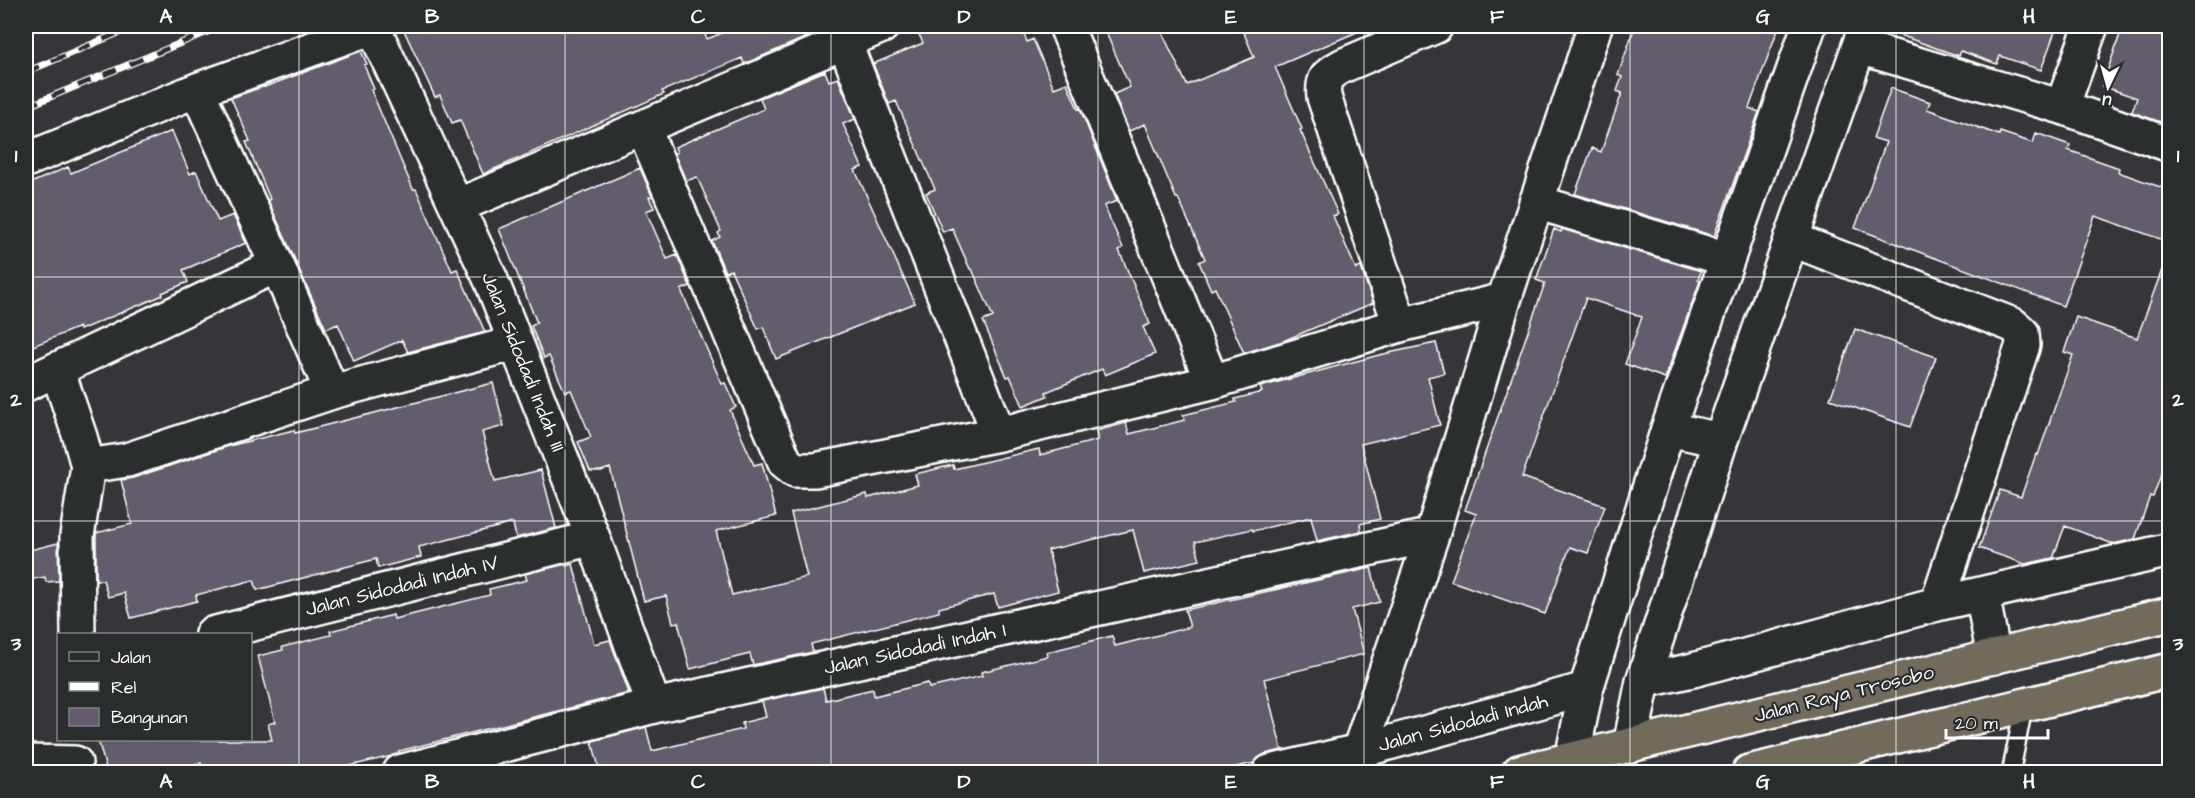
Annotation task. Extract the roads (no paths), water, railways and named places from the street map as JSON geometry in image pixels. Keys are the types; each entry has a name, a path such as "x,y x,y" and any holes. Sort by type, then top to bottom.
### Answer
{"highway":[{"name":"Jalan Raya Trosobo","path":"1519,772 2169,614"},
{"path":"1749,772 2169,670"}],"street":[{"path":"26,160 197,90 375,26"},
{"name":"Jalan Sidodadi Indah III","path":"375,26 491,280 593,538 654,706"},
{"path":"457,206 882,26"},
{"path":"1066,26 1212,382"},
{"path":"1400,325 1322,86 1329,74 1436,26"},
{"path":"1359,751 1432,535 1504,300 1595,26"},
{"path":"1572,759 1586,689 1668,429 1809,26"},
{"path":"2062,107 2091,26"},
{"path":"1630,746 1643,681 1721,440 1863,36 2169,145"},
{"path":"844,41 999,434"},
{"path":"197,90 331,385 332,392"},
{"path":"643,127 785,462 795,470 815,470 999,434 1212,382 1400,325 1504,300"},
{"path":"1536,202 1726,260"},
{"path":"1791,239 2013,325 2022,333 2023,345 1936,604"},
{"path":"26,384 277,265"},
{"path":"88,466 127,460 332,392 516,343"},
{"path":"57,369 88,466 77,536 78,633"},
{"path":"1668,429 1721,440"},
{"name":"Jalan Sidodadi Indah I","path":"416,770 654,706 1432,535"},
{"name":"Jalan Sidodadi Indah IV","path":"216,633 593,538"},
{"path":"1643,681 1693,670 1936,604 2169,550"},
{"path":"1982,594 1994,657"},
{"name":"Jalan Sidodadi Indah","path":"1270,772 1359,751 1586,689"},
{"path":"26,762 76,758"}],"lane":[{"path":"2011,772 2024,705"}],"railway":[{"path":"26,72 135,26"},
{"path":"26,107 222,26"}]}
